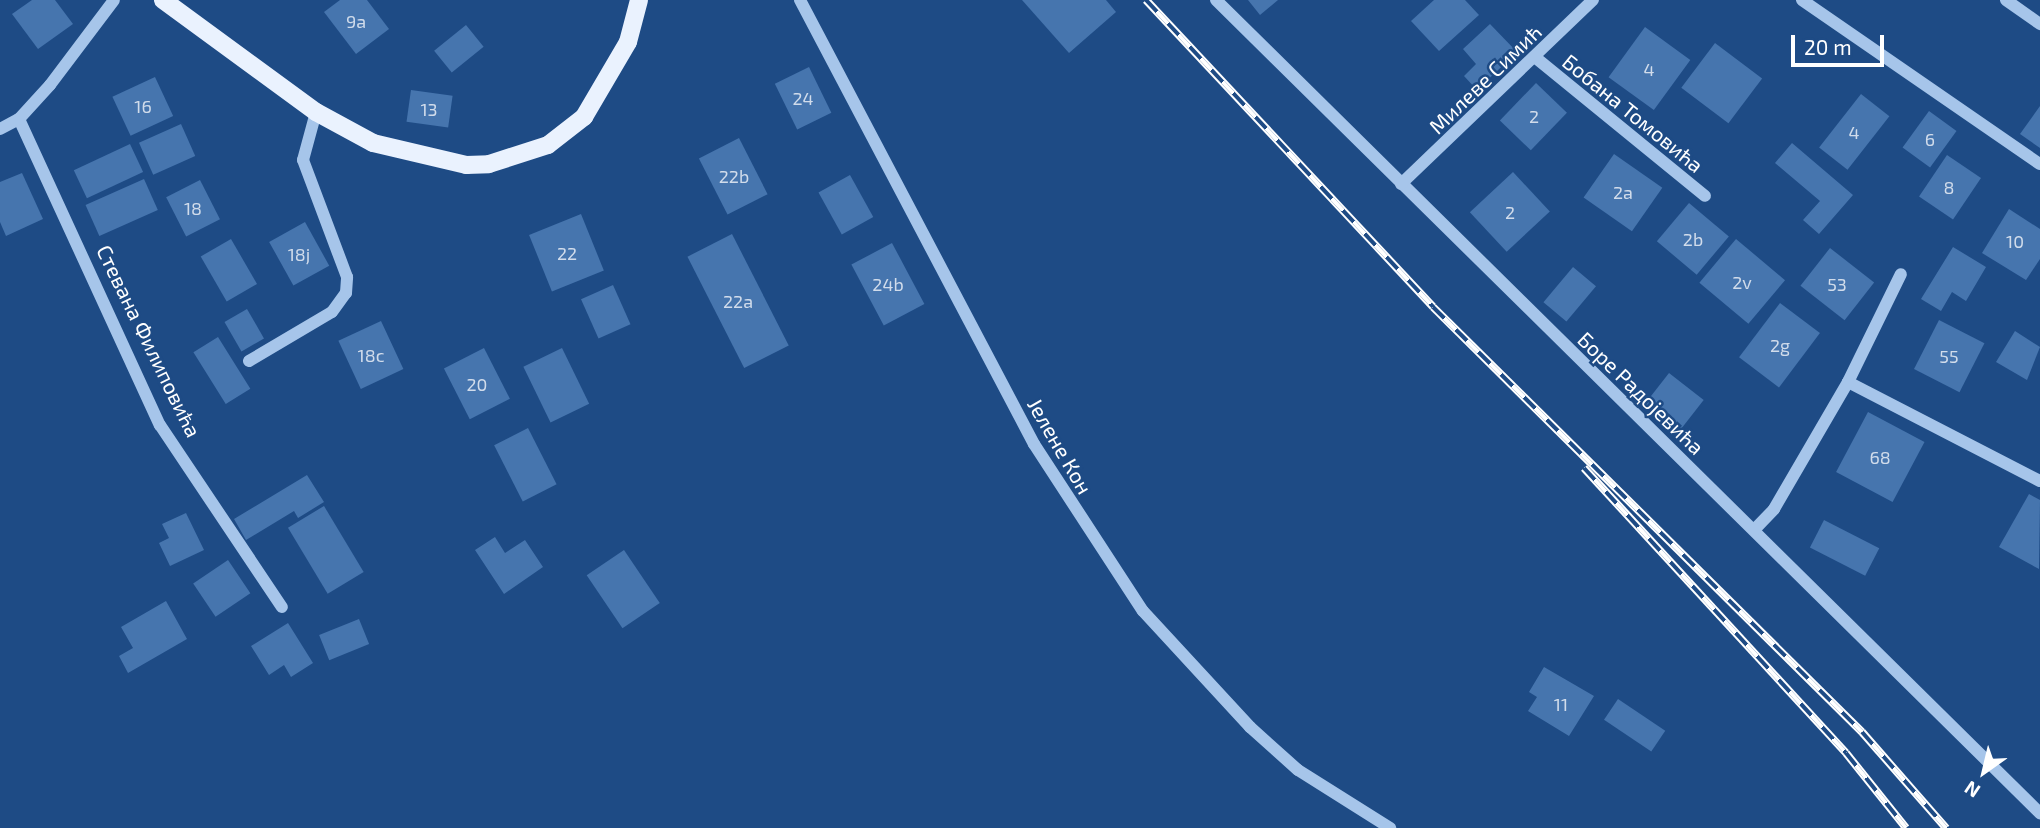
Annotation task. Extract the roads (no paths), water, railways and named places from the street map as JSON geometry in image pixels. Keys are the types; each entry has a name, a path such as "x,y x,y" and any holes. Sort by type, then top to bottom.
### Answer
{"main road":[{"path":"163,0 316,112 373,142 440,162 489,164 548,145 584,117 628,42 639,0"}],"street":[{"path":"0,130 19,119 88,40 114,0"},
{"name":"Јелене Кон","path":"800,0 1034,444 1143,611 1250,727 1298,770 1390,828"},
{"name":"Боре Радојевића","path":"1216,0 2040,813"},
{"name":"Милеве Симић","path":"1401,184 1536,58 1593,0"},
{"path":"1802,0 2040,164"},
{"path":"2006,0 2040,24"},
{"name":"Бобана Томовића","path":"1536,58 1705,196"},
{"path":"249,361 332,312 346,293 347,276 303,160 316,112"},
{"name":"Стевана Филиповића","path":"19,119 160,425 282,607"},
{"path":"1754,530 1773,509 1848,382 1901,274"},
{"path":"1848,382 2040,481"}],"railway":[{"path":"1146,0 1433,307 1862,732 1946,828"},
{"path":"1584,468 1846,753 1906,828"}]}
